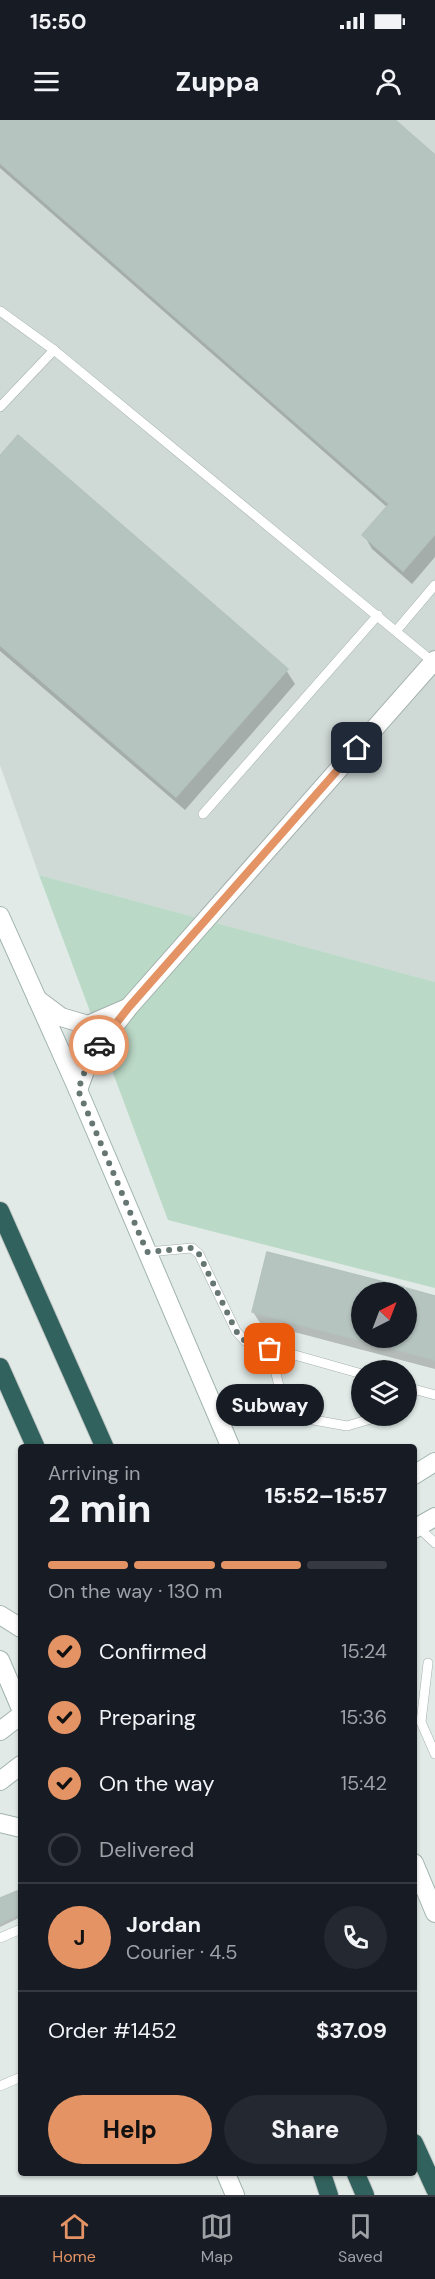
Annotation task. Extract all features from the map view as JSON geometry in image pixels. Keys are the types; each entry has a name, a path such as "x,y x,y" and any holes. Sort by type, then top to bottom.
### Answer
{"highway":[{"path":"0,1212 103,1444"},
{"path":"0,1367 34,1444"},
{"path":"417,2150 435,2189"},
{"path":"323,2176 329,2195"},
{"path":"357,2176 365,2195"}],"main road":[{"path":"78,1090 90,1057 129,1007 434,661"},
{"path":"0,916 78,1090 229,1444"},
{"path":"37,999 61,1017 88,1025 129,1007"},
{"path":"222,1427 237,1444"},
{"path":"417,1473 435,1462"},
{"path":"417,1527 435,1517"},
{"path":"0,1615 18,1626"},
{"path":"0,1660 18,1702"},
{"path":"0,1731 18,1717"},
{"path":"0,1781 18,1767"},
{"path":"0,1823 18,1826"},
{"path":"417,1870 435,1913"},
{"path":"227,2176 235,2195"}],"lane":[{"path":"0,311 54,350 434,661"},
{"path":"0,407 54,350"},
{"path":"396,631 435,585"},
{"path":"203,814 378,615"},
{"path":"147,1252 192,1248 199,1254 236,1331 245,1341 351,1371"},
{"path":"270,1349 286,1414 347,1426 351,1425"},
{"path":"417,1389 435,1395"},
{"path":"417,1529 435,1543"},
{"path":"428,1663 420,1722 435,1754"},
{"path":"0,1938 18,1930"},
{"path":"0,2086 18,2078"}],"shaded area":[{"path":"0,120 435,120 435,982 39,875 0,765"}],"green space":[{"path":"39,875 435,982 435,1288 168,1220"}],"building":[{"path":"0,120 395,120 435,155 435,534 403,571 362,535 389,504 0,163"},
{"path":"18,435 288,669 176,797 0,645 0,456"},
{"path":"267,1252 384,1282 351,1282 351,1338 252,1312"},
{"path":"417,1291 435,1296 435,1360 391,1348 417,1348"},
{"path":"17,1891 18,1893 18,1914 0,1923 0,1898"}],"way so far":[{"path":"99,1045 90,1057 78,1090 147,1252 192,1248 199,1254 236,1331 245,1341 270,1349"}],"place":[{"name":"Subway","path":"270,1349"}],"route":[{"path":"99,1045 129,1007 357,748"}]}
